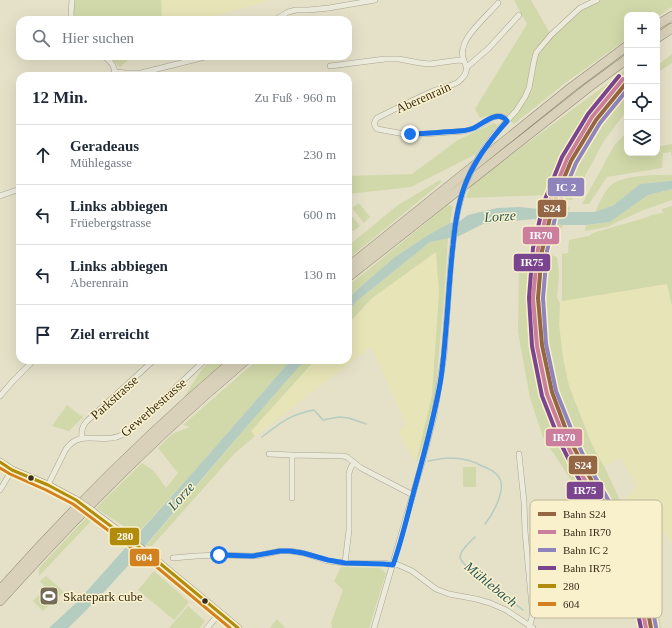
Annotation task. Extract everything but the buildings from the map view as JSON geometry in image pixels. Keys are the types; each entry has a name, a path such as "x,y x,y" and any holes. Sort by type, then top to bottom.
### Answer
{"highway":[{"path":"660,23 672,16"},
{"path":"660,36 672,28"},
{"path":"352,264 583,79 624,48"},
{"path":"352,274 624,61"},
{"path":"0,590 100,483 229,364"},
{"path":"0,601 121,473 241,364"}],"street":[{"path":"71,16 72,0"},
{"path":"282,16 288,12 296,10 329,8 375,0"},
{"path":"374,628 431,429 440,385 451,262 458,209 466,182 479,156 493,136 516,111 525,97 529,88 536,53 551,35 580,8 597,0"},
{"path":"498,3 467,37 463,46 462,55 467,67 489,48 519,15"},
{"name":"Aberenrain","path":"330,66 385,59 399,59 430,64 459,60 464,61"},
{"path":"109,60 115,67 114,72"},
{"path":"145,72 193,60"},
{"name":"Aberenrain","path":"467,67 467,70 457,82 431,92 377,118 374,122 374,126 377,128 410,134 465,131 474,128 494,116 503,117 507,121"},
{"path":"0,196 16,190"},
{"path":"0,396 13,380 30,364"},
{"name":"Parkstrasse","path":"82,438 82,426 150,364"},
{"name":"Gewerbestrasse","path":"82,438 111,439 122,435 156,406 201,364"},
{"path":"48,485 66,449 70,444 82,438"},
{"path":"269,454 343,456 361,468 413,495"},
{"path":"519,454 530,585"},
{"path":"292,455 292,498"},
{"path":"0,462 12,470 48,485 76,500 92,511 146,552 238,628"},
{"path":"345,563 349,530 350,473 351,467 354,463"},
{"path":"0,490 12,470"},
{"path":"173,558 211,555 253,556 280,551 290,551 345,563 393,564 412,571 436,589 449,594 490,603 506,610 530,627"},
{"path":"207,628 220,613"}],"shaded area":[{"path":"161,0 272,0 215,16 162,16"},
{"path":"436,251 439,293 432,395 416,463 398,432 406,424 371,347 352,362 352,320 372,298"},
{"path":"667,284 672,306 672,543 662,530 662,500 627,500 626,499 636,487 621,458 604,466 592,445 569,386 563,358 559,324 560,303 562,301"},
{"path":"311,364 349,364 255,436 251,431"}],"green space":[{"path":"72,0 161,0 162,16 72,16"},
{"path":"514,0 531,0 551,35 572,15 597,0 672,0 672,7 660,15 660,12 624,12 624,41 565,83 514,124 502,113 480,118 475,109 527,24"},
{"path":"672,54 672,63 660,71 660,64"},
{"path":"112,60 128,60 120,67"},
{"path":"624,71 624,80 594,114 546,195 466,198 471,185"},
{"path":"624,98 624,114 604,141 572,200 562,199 589,141 607,116"},
{"path":"494,123 498,125 476,154 411,187 352,194 352,176 412,174 458,140"},
{"path":"624,135 624,156 660,156 660,146 672,144 672,158 671,152 663,153 662,168 607,177 589,204 582,204 615,144"},
{"path":"672,175 672,181 640,184 614,205 595,212 605,193 614,183 636,176"},
{"path":"440,180 442,182 352,256 352,243 398,205"},
{"path":"672,189 672,200 641,211 607,227 585,231 586,225 610,222 648,195"},
{"path":"359,203 370,217 364,223 352,208"},
{"path":"448,205 453,206 450,223 428,235 395,257 352,295 352,283"},
{"path":"559,205 569,207 568,212 557,211"},
{"path":"672,206 672,306 667,284 562,301 562,254 568,253 569,240 589,236 593,233 651,215 663,213 662,209"},
{"path":"352,216 360,226 353,231 352,230"},
{"path":"553,224 563,225 559,234 550,241"},
{"path":"448,238 435,396 424,442 416,463 432,395 439,293 436,252 372,298 352,320 352,307 430,242"},
{"path":"549,254 557,257 559,274 557,298 560,303 559,324 563,358 569,386 592,445 604,466 620,500 610,500 573,433 560,400 550,360 545,325 544,296"},
{"path":"537,255 534,299 536,342 544,382 559,429 599,500 584,500 543,437 530,398 518,332 519,263"},
{"path":"207,364 222,364 184,397 202,369"},
{"path":"252,364 288,364 196,469 134,537 128,529 96,508 142,463 154,471 166,488 178,473 158,448 172,434 190,427 183,425"},
{"path":"301,364 311,364 251,431 255,436 234,454 152,546 146,546"},
{"path":"67,405 83,417 69,431 52,426"},
{"path":"463,467 476,467 476,487 463,487"},
{"path":"88,516 93,519 39,576 39,568"},
{"path":"341,567 380,568 386,573 369,628 332,628 331,623 343,590 334,581"},
{"path":"154,571 189,602 174,620 138,590"},
{"name":"Skatepark cube","path":"46,576 64,592 43,611 33,601 46,588 40,581"},
{"path":"188,606 205,621 200,628 169,628"},
{"path":"656,618 659,618 661,628 658,628"},
{"path":"277,619 285,628 270,628"}],"water":[{"name":"Lorze","path":"672,181 672,189 648,195 610,222 586,225 563,225 534,219 483,224 459,236 430,242 352,307 352,295 395,257 428,235 450,223 460,221 468,215 497,208 519,207 568,212 595,212 614,205 640,184"},
{"path":"535,231 539,231 542,235 542,241 531,243 530,241"},
{"name":"Lorze","path":"288,364 302,364 142,550 84,613 68,628 49,628 77,602"}],"waterway":[{"name":"Mühlebach","path":"262,437 274,427 286,420 299,414 314,410 323,420 339,417 349,418 366,424"},
{"name":"Mühlebach","path":"428,461 458,458 474,462 493,471 498,476 501,481 500,493 492,514 485,524"},
{"name":"Mühlebach","path":"475,537 460,554 463,562 488,585 523,610"}],"rail line":[{"name":"IR75","path":"591,500 560,442 542,396 532,346 529,298 533,248 544,202 562,157 588,114 619,76"},
{"name":"IR70","path":"596,500 578,468 547,394 537,346 533,298 538,249 549,203 567,159 592,117 623,79"},
{"name":"S24","path":"602,500 569,438 552,392 542,345 538,298 542,251 553,205 571,161 596,120 625,84"},
{"name":"IR75","path":"639,618 641,628"},
{"name":"IR70","path":"644,618 646,628"},
{"name":"S24","path":"649,618 651,628"}],"transit line":[{"path":"608,500 587,463 574,436 556,391 546,344 543,298 547,251 558,206 576,163 600,123 624,94"},
{"name":"280","path":"0,462 12,470 48,485 76,500 156,560 238,628"},
{"name":"604","path":"0,468 73,504 153,564 230,628"},
{"path":"654,618 656,627"}],"place":[{"name":"Skatepark cube","path":"49,596"}],"route":[{"path":"219,555 253,556 280,551 290,551 345,563 393,565 422,464 436,404 444,356 454,230 461,195 473,166 479,156 493,136 507,121 503,117 494,116 474,128 465,131 410,134"}]}
